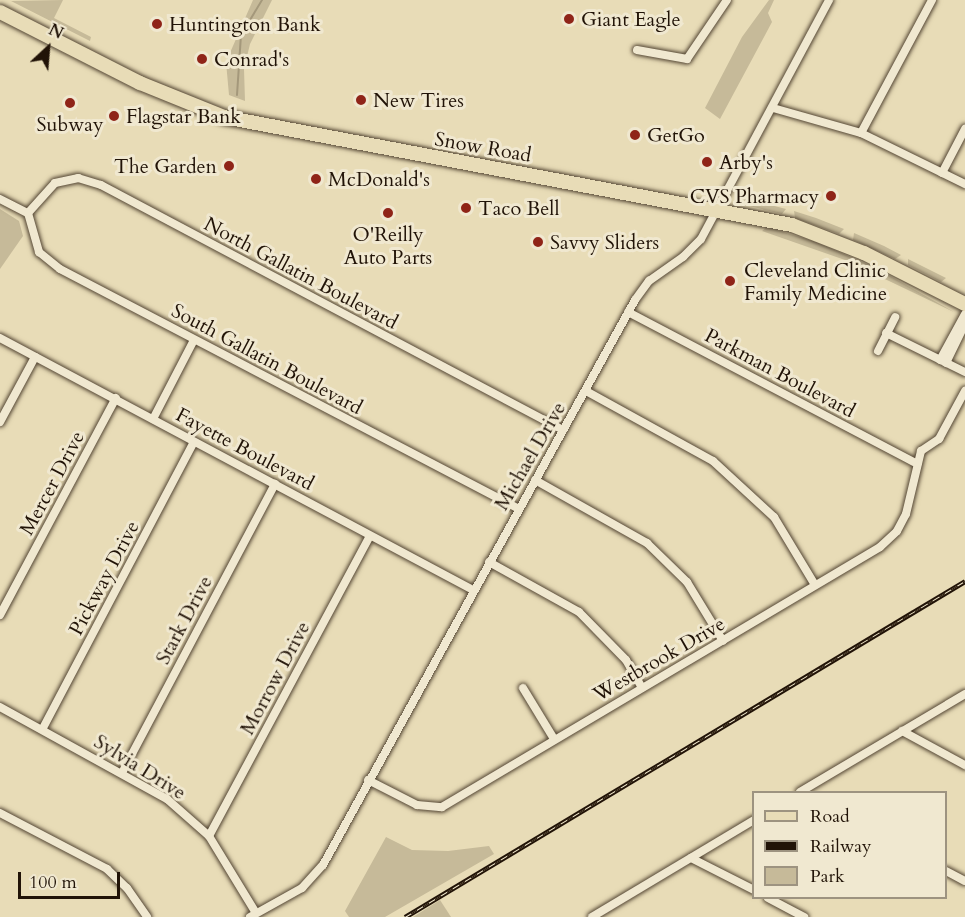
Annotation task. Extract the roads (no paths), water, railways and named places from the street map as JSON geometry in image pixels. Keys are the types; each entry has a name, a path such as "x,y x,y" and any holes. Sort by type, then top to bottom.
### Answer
{"main road":[{"name":"Snow Road","path":"0,12 140,83 234,120 717,209 820,235 965,304"}],"street":[{"path":"637,50 687,58 725,3 714,0"},
{"name":"Michael Drive","path":"253,915 302,888 323,865 628,312 649,281 693,247 717,209 773,108 829,0"},
{"path":"861,133 932,0"},
{"path":"773,108 861,133 965,184"},
{"path":"942,172 965,129"},
{"name":"North Gallatin Boulevard","path":"28,213 55,183 78,178 101,185 563,430"},
{"path":"0,198 28,213"},
{"name":"South Gallatin Boulevard","path":"28,213 39,252 60,268 519,509"},
{"name":"Parkman Boulevard","path":"628,312 917,464"},
{"path":"943,361 965,314"},
{"path":"878,351 895,316"},
{"path":"943,361 965,324"},
{"path":"886,333 965,372"},
{"name":"Fayette Boulevard","path":"0,338 473,590"},
{"path":"153,419 194,340"},
{"path":"0,422 35,357"},
{"path":"586,391 713,461 774,517 815,585"},
{"path":"917,464 921,451 944,432 965,391"},
{"name":"Mercer Drive","path":"0,615 116,398"},
{"name":"Pickway Drive","path":"42,728 194,442"},
{"name":"Westbrook Drive","path":"368,780 417,805 442,807 880,547 897,531 906,514 917,464"},
{"path":"535,480 647,543 687,582 723,641"},
{"name":"Stark Drive","path":"123,771 275,484"},
{"name":"Morrow Drive","path":"208,836 370,536"},
{"path":"489,562 579,612 626,660 642,688"},
{"path":"523,688 554,739"},
{"path":"802,791 965,694"},
{"name":"Sylvia Drive","path":"0,706 123,771 167,799 208,836 253,915"},
{"path":"902,731 965,765"},
{"path":"0,813 106,869 127,888 147,917"},
{"path":"592,917 752,821"},
{"path":"691,858 752,889"},
{"path":"947,872 965,881"},
{"path":"772,899 804,917"}],"waterway":[{"path":"237,95 241,35 262,0"}],"railway":[{"path":"405,917 965,581"}],"place":[{"name":"Giant Eagle","path":"569,19"},
{"name":"Huntington Bank","path":"157,24"},
{"name":"Conrad's","path":"202,59"},
{"name":"New Tires","path":"361,100"},
{"name":"Subway","path":"70,103"},
{"name":"Flagstar Bank","path":"114,116"},
{"name":"GetGo","path":"635,135"},
{"name":"Arby's","path":"707,162"},
{"name":"The Garden","path":"229,166"},
{"name":"McDonald's","path":"316,179"},
{"name":"CVS Pharmacy","path":"831,196"},
{"name":"Taco Bell","path":"466,208"},
{"name":"O'Reilly Auto Parts","path":"388,213"},
{"name":"Savvy Sliders","path":"538,242"},
{"name":"Cleveland Clinic Family Medicine","path":"730,281"}]}
